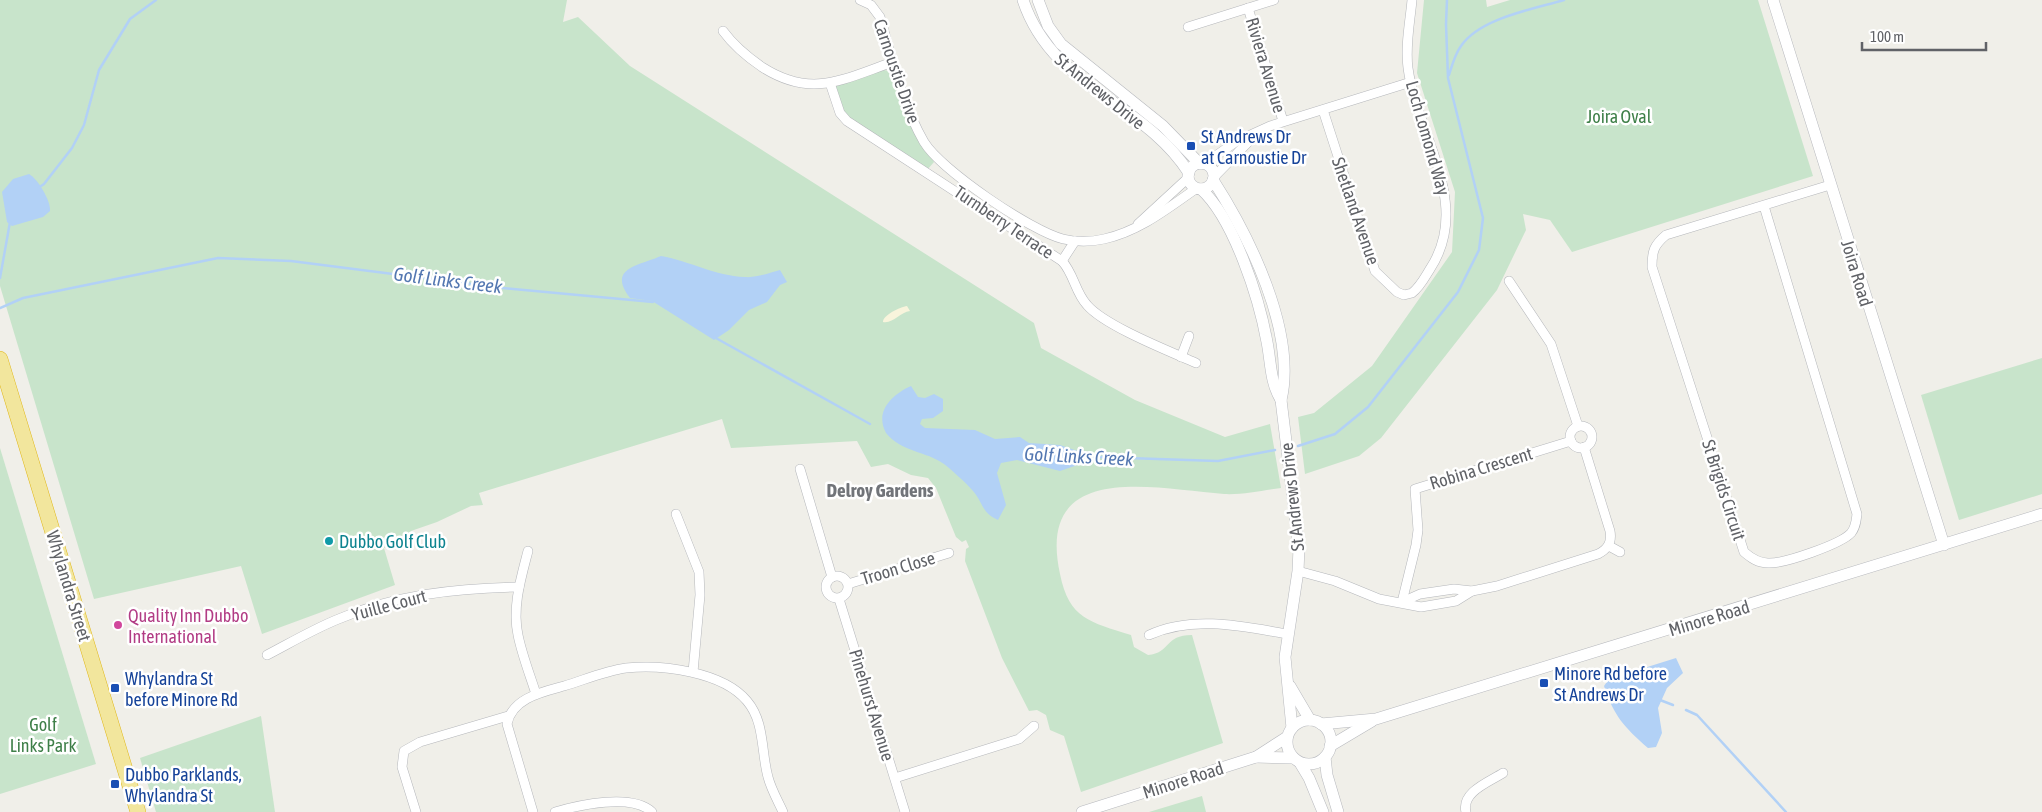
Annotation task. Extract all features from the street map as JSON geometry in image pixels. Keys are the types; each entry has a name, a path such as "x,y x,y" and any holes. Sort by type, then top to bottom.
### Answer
{"highway":[{"name":"Whylandra Street","path":"0,359 138,812"}],"street":[{"name":"Carnoustie Drive","path":"860,0 871,5 880,16 915,123 925,143 941,162 1029,224 1057,237 1075,240 1105,239 1154,219 1199,189"},
{"name":"St Andrews Drive","path":"1023,0 1037,33 1052,53 1155,135 1180,158 1189,175"},
{"name":"St Andrews Drive","path":"1038,0 1048,26 1061,44 1163,126 1202,164"},
{"name":"Riviera Avenue","path":"1188,27 1274,0"},
{"name":"Loch Lomond Way","path":"1408,295 1418,288 1439,255 1444,237 1446,207 1440,174 1411,82 1408,55 1412,0"},
{"name":"Joira Road","path":"1773,0 1944,545"},
{"name":"Riviera Avenue","path":"1248,8 1283,121"},
{"path":"723,31 740,52 774,74 790,81 810,85 830,83 894,62"},
{"path":"1258,132 1214,178 1209,186 1199,189 1191,184 1189,175 1193,167 1202,164 1237,141 1283,121 1411,82"},
{"name":"Turnberry Terrace","path":"830,83 840,113 847,120 1062,261 1069,270 1082,298 1096,314 1158,347 1196,363"},
{"name":"Shetland Avenue","path":"1323,110 1375,271 1400,294 1408,295"},
{"path":"1202,164 1211,168 1214,178"},
{"name":"Carnoustie Drive","path":"1136,226 1189,175"},
{"name":"St Andrews Drive","path":"1214,178 1250,244 1269,292 1280,339 1284,386 1281,400 1299,548 1298,571 1284,657 1288,682 1290,732"},
{"name":"St Brigids Circuit","path":"1764,206 1857,514 1852,532 1840,542 1779,562 1767,563 1754,560 1744,552 1652,267 1655,244 1666,235 1830,185"},
{"name":"St Andrews Drive","path":"1199,189 1212,200 1238,250 1252,286 1267,342 1273,388 1281,400"},
{"path":"1062,261 1075,240"},
{"path":"1509,281 1551,344 1578,426"},
{"path":"1181,357 1189,336"},
{"path":"1578,426 1588,428 1591,434 1591,440 1584,447 1578,447 1571,441 1571,432 1578,426"},
{"name":"Robina Crescent","path":"1402,602 1418,530 1415,488 1571,441"},
{"path":"1584,447 1610,531 1609,546"},
{"path":"800,469 832,577"},
{"path":"676,514 699,572 700,595 693,672"},
{"name":"Minore Road","path":"1330,746 1376,719 2042,514"},
{"path":"1298,571 1335,581 1379,599 1421,607 1456,601 1472,592 1515,581 1598,554 1609,546"},
{"path":"1609,546 1620,552"},
{"path":"528,551 519,587 516,611 517,634 536,694"},
{"name":"Troon Close","path":"848,584 949,553"},
{"path":"840,576 848,584 846,594 839,599 830,597 826,591 826,584 832,577 840,576"},
{"name":"Yuille Court","path":"267,655 336,620 382,604 434,592 519,587"},
{"path":"1402,602 1420,594 1454,589 1472,592"},
{"name":"Pinehurst Avenue","path":"839,599 905,812"},
{"path":"1149,635 1168,626 1231,624 1287,634"},
{"path":"416,812 402,767 404,751 420,742 508,716 523,701 536,694 626,668 654,668 693,672 733,689 747,701 757,717 768,780 783,812"},
{"name":"St Andrews Drive","path":"1288,682 1316,722"},
{"path":"508,716 507,724 533,812"},
{"name":"Minore Road","path":"1316,722 1376,719"},
{"path":"1323,812 1296,760 1288,752 1290,732 1304,721 1316,722 1329,734 1330,746 1325,757 1327,775 1338,812"},
{"path":"895,778 1019,738 1034,726"},
{"name":"Minore Road","path":"1082,812 1256,757 1290,732"},
{"name":"Minore Road","path":"1256,757 1296,760"},
{"path":"1296,760 1314,764 1325,757"},
{"path":"1466,812 1468,798 1474,791 1503,773"},
{"path":"555,812 577,805 598,802 640,805 652,812"}],"green space":[{"name":"Dubbo Golf Club","path":"0,0 567,0 563,22 578,17 630,66 1034,323 1041,348 1135,400 1225,437 1270,424 1281,488 1231,494 1166,488 1135,487 1107,489 1083,497 1065,512 1057,537 1060,574 1064,589 1069,601 1084,616 1093,622 1131,635 1134,647 1148,655 1161,651 1177,638 1192,635 1223,743 1081,792 1064,736 1050,730 1046,715 1037,710 1029,711 1002,658 965,561 966,549 969,547 966,540 962,542 956,537 936,488 928,478 911,475 888,464 871,467 857,441 731,448 722,419 479,493 483,505 471,506 437,522 411,531 404,543 384,548 395,585 262,634 241,566 94,599 0,286"},
{"name":"Joira Oval","path":"1424,0 1486,0 1487,7 1510,0 1758,0 1813,176 1572,252 1550,220 1523,214 1526,230 1497,290 1381,438 1359,456 1305,474 1298,417 1314,413 1372,366 1452,252 1455,192 1417,73"},
{"path":"884,70 889,71 892,75 913,131 934,162 927,170 843,114 834,88 838,84"},
{"path":"2042,358 2042,494 1959,520 1921,395"},
{"name":"Golf Links Park","path":"0,448 96,764 0,794"},
{"path":"261,716 275,812 156,812 140,758"},
{"path":"1202,796 1206,812 1149,812"}],"sand":[{"path":"907,306 910,311 890,321 883,322 889,314"}],"water":[{"path":"29,174 36,180 43,191 50,211 43,217 12,226 7,222 2,192 13,179"},
{"path":"661,256 734,276 754,277 780,270 787,282 780,285 767,302 749,310 729,330 714,340 652,301 630,298 622,280 624,274 635,266"},
{"path":"911,386 918,397 925,398 934,394 943,399 943,411 933,418 922,419 920,424 925,428 975,430 995,439 1020,437 1029,443 1060,445 1098,458 1060,471 1017,460 1001,463 997,473 1006,505 998,520 988,514 973,491 944,464 929,456 906,448 886,433 882,418 887,404 904,389"},
{"path":"1676,658 1683,673 1667,688 1658,708 1662,733 1656,747 1648,748 1632,734 1616,713 1604,686 1609,679"}],"waterway":[{"path":"38,188 44,184 72,148 84,125 99,70 130,19 156,0"},
{"path":"1298,446 1335,434 1368,407 1458,292 1479,250 1483,218 1448,78 1447,0"},
{"path":"1449,75 1455,56 1461,46 1481,28 1508,16 1564,0"},
{"path":"0,278 10,222"},
{"name":"Golf Links Creek","path":"0,308 23,298 218,258 291,261 503,288 653,302"},
{"name":"Golf Links Creek","path":"714,337 870,424"},
{"name":"Golf Links Creek","path":"1097,457 1218,461 1275,450"},
{"path":"1660,700 1673,705"},
{"path":"1686,710 1697,715 1786,812"}],"place":[{"name":"St Andrews Dr at Carnoustie Dr","path":"1191,146"},
{"name":"Dubbo Golf Club","path":"329,541"},
{"name":"Quality Inn Dubbo International","path":"118,625"},
{"name":"Minore Rd before St Andrews Dr","path":"1544,683"},
{"name":"Whylandra St before Minore Rd","path":"115,688"},
{"name":"Dubbo Parklands, Whylandra St","path":"115,784"}],"district":[{"name":"Delroy Gardens","path":"880,490"}]}
